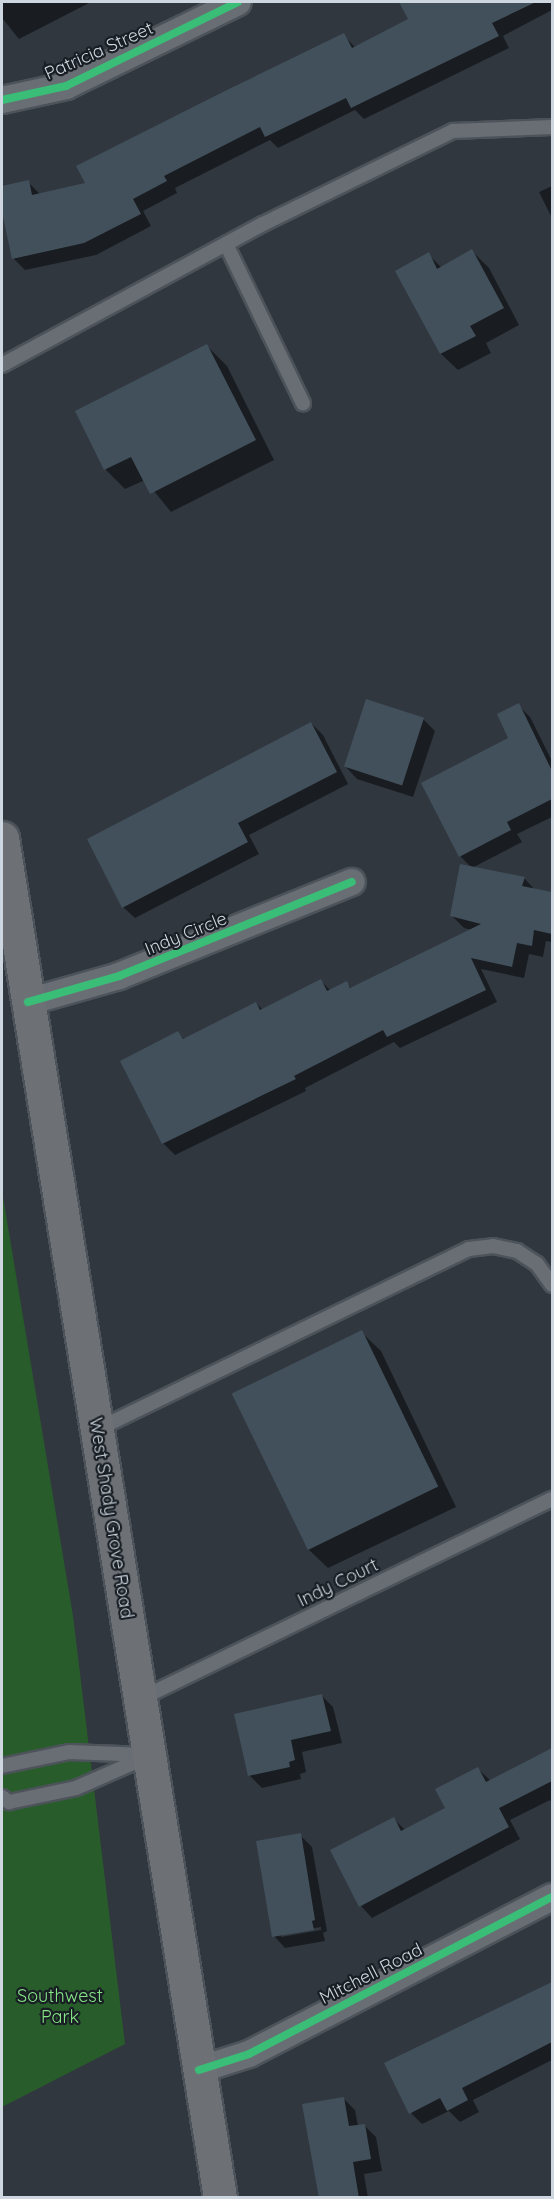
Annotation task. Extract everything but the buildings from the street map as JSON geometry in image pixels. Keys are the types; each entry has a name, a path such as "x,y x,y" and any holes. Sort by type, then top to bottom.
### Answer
{"main road":[{"name":"West Shady Grove Road","path":"2,838 220,2198"}],"street":[{"name":"Patricia Street","path":"2,100 66,86 238,2"},
{"name":"Indy Circle","path":"28,1002 119,976 351,882"},
{"name":"Mitchell Road","path":"199,2070 249,2054 552,1898"}],"lane":[{"path":"2,365 226,244 453,131 552,127"},
{"path":"226,244 303,403"},
{"path":"97,1429 469,1249 493,1246 517,1251 537,1264 552,1285"},
{"name":"Indy Court","path":"140,1699 552,1499"},
{"path":"2,1766 69,1752 149,1755"},
{"path":"2,1797 9,1802 76,1788 149,1755"}],"green space":[{"name":"Southwest Park","path":"2,1191 73,1616 125,2044 2,2107"}],"cycle path":[{"path":"2,100 66,86 238,2"},
{"path":"28,1002 119,976 352,882"},
{"path":"199,2070 249,2054 552,1897"}]}
